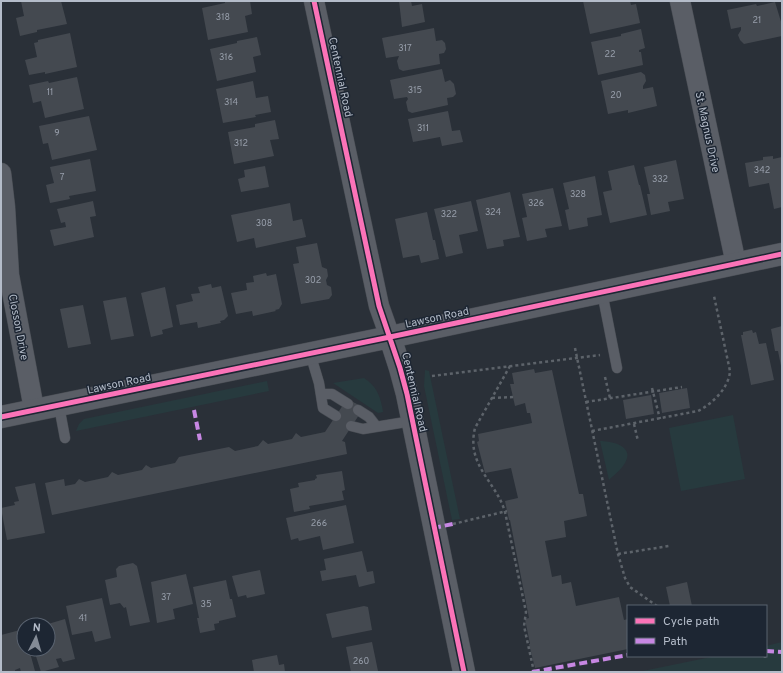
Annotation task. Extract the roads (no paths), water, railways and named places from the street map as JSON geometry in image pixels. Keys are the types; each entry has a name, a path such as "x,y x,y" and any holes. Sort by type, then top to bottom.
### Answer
{"street":[{"name":"Centennial Road","path":"314,1 379,306 400,368 412,421 464,672"},
{"name":"St. Magnus Drive","path":"680,1 736,264"},
{"name":"Closson Drive","path":"1,173 5,207 9,275 34,409"},
{"name":"Lawson Road","path":"1,417 782,254"}],"lane":[{"path":"602,292 617,368"},
{"path":"310,352 323,408 336,416"},
{"path":"320,394 332,394 348,404"},
{"path":"59,406 65,438"},
{"path":"358,410 369,417 376,426"},
{"path":"351,426 362,429 412,421"}]}
